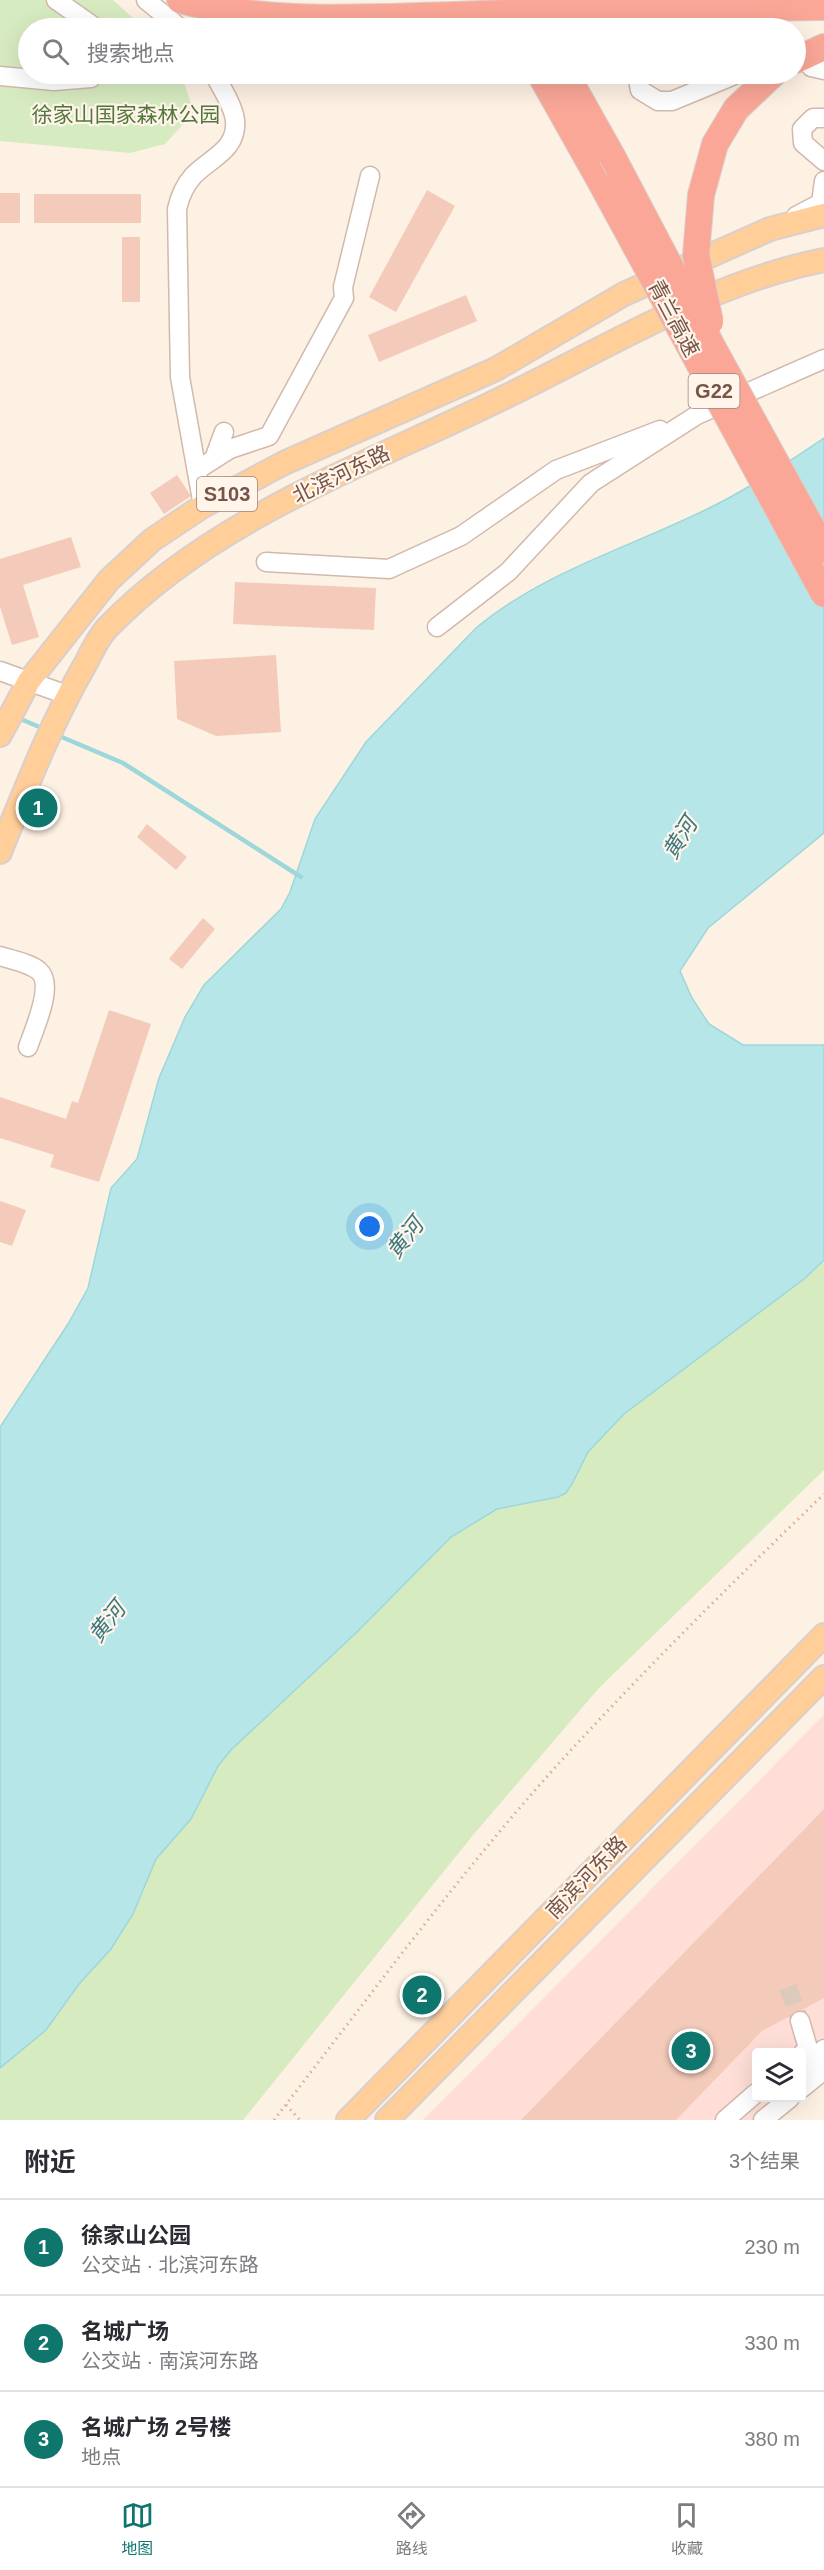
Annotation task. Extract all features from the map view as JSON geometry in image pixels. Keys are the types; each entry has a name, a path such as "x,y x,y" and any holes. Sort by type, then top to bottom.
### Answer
{"highway":[{"path":"180,0 220,11 303,18 579,10 824,7"},
{"path":"499,0 509,18"},
{"path":"525,0 535,18"},
{"name":"青兰高速","path":"546,84 824,594"},
{"path":"572,84 724,368"},
{"path":"724,368 701,289 696,255 701,195 715,144 736,109 762,84"},
{"name":"青兰高速","path":"724,368 824,550"}],"main road":[{"name":"北滨河东路","path":"0,735 24,691 109,580 152,540 203,506 284,463 496,369 624,294 770,228 824,215"},
{"name":"北滨河东路","path":"0,852 67,695 106,629 152,587 229,534 285,501 506,397 665,316 777,272 824,261"},
{"name":"南滨河东路","path":"348,2120 824,1635"},
{"name":"南滨河东路","path":"387,2120 824,1677"}],"lane":[{"path":"56,0 82,18"},
{"path":"146,0 168,18"},
{"path":"0,76 18,78"},
{"path":"203,506 180,377 177,209 181,192 193,176 224,152 234,137 235,118 219,84"},
{"path":"639,84 640,90 658,101 672,101 713,84"},
{"path":"824,118 813,118 802,129 803,143 824,161"},
{"path":"197,470 230,449 269,436 344,298 343,288 370,177"},
{"path":"770,228 821,203 824,181"},
{"path":"266,562 389,570 461,536 556,470 697,416 824,359"},
{"path":"436,627 508,572 591,483 697,416"},
{"path":"214,459 224,432"},
{"path":"0,671 24,691 67,695"},
{"path":"0,956 37,969 45,979 46,992 28,1047"},
{"path":"800,2021 808,2048 806,2050"},
{"path":"806,2064 824,2049"},
{"path":"806,2084 824,2070"},
{"path":"725,2120 752,2096"},
{"path":"763,2120 784,2102"}],"path":[{"path":"274,2120 462,1880 571,1749 716,1600 824,1494"},
{"path":"286,2105 300,2120"}],"shaded area":[{"path":"824,1715 824,2075 806,2090 806,2048 752,2048 752,2102 791,2102 768,2120 423,2120"}],"green space":[{"name":"徐家山国家森林公园","path":"0,0 113,0 133,18 18,18 18,84 184,84 194,112 165,144 130,153 0,141"},
{"path":"824,1260 824,1470 599,1688 474,1834 243,2120 0,2120 0,2068 46,2030 79,1984 111,1949 133,1914 156,1859 191,1819 218,1766 231,1750 357,1632 451,1537 497,1509 558,1497 573,1482 588,1452 624,1414 804,1279"}],"water":[{"name":"黄河","path":"824,438 824,833 708,928 680,971 692,998 709,1024 743,1045 824,1045 824,1260 804,1279 624,1414 588,1452 566,1493 558,1497 497,1509 451,1537 357,1632 231,1750 218,1766 191,1819 156,1859 133,1914 111,1949 79,1984 46,2030 0,2068 0,1427 68,1324 88,1288 111,1188 137,1159 159,1078 185,1017 204,985 281,909 290,892 315,819 366,742 476,628 504,607 564,573 736,494"}],"building":[{"path":"427,190 455,206 396,312 369,297"},
{"path":"0,193 20,193 20,223 0,223"},
{"path":"34,194 141,194 141,223 34,223"},
{"path":"122,237 140,237 140,302 122,302"},
{"path":"466,295 477,321 379,362 368,335"},
{"path":"177,475 191,496 164,514 150,493"},
{"path":"71,537 81,567 23,585 39,637 12,645 0,607 0,559"},
{"path":"235,582 376,588 374,630 233,624"},
{"path":"276,655 281,732 216,736 177,719 174,661"},
{"path":"147,824 187,857 176,870 137,837"},
{"path":"203,918 215,929 182,969 169,959"},
{"path":"109,1010 151,1024 99,1182 50,1167 54,1155 0,1138 0,1097 66,1119 72,1101 78,1103"},
{"path":"0,1201 26,1210 12,1246 0,1242"},
{"path":"824,1809 824,1998 762,2031 676,2120 521,2120"}],"waterway":[{"path":"16,717 44,729"},
{"path":"57,735 123,763 301,877"}],"tunnel":[{"path":"668,18 679,3"},
{"path":"788,1987 800,2021"}],"place":[{"name":"徐家山公园","path":"38,808"},
{"name":"名城广场","path":"422,1995"},
{"name":"名城广场 2号楼","path":"691,2051"}]}
